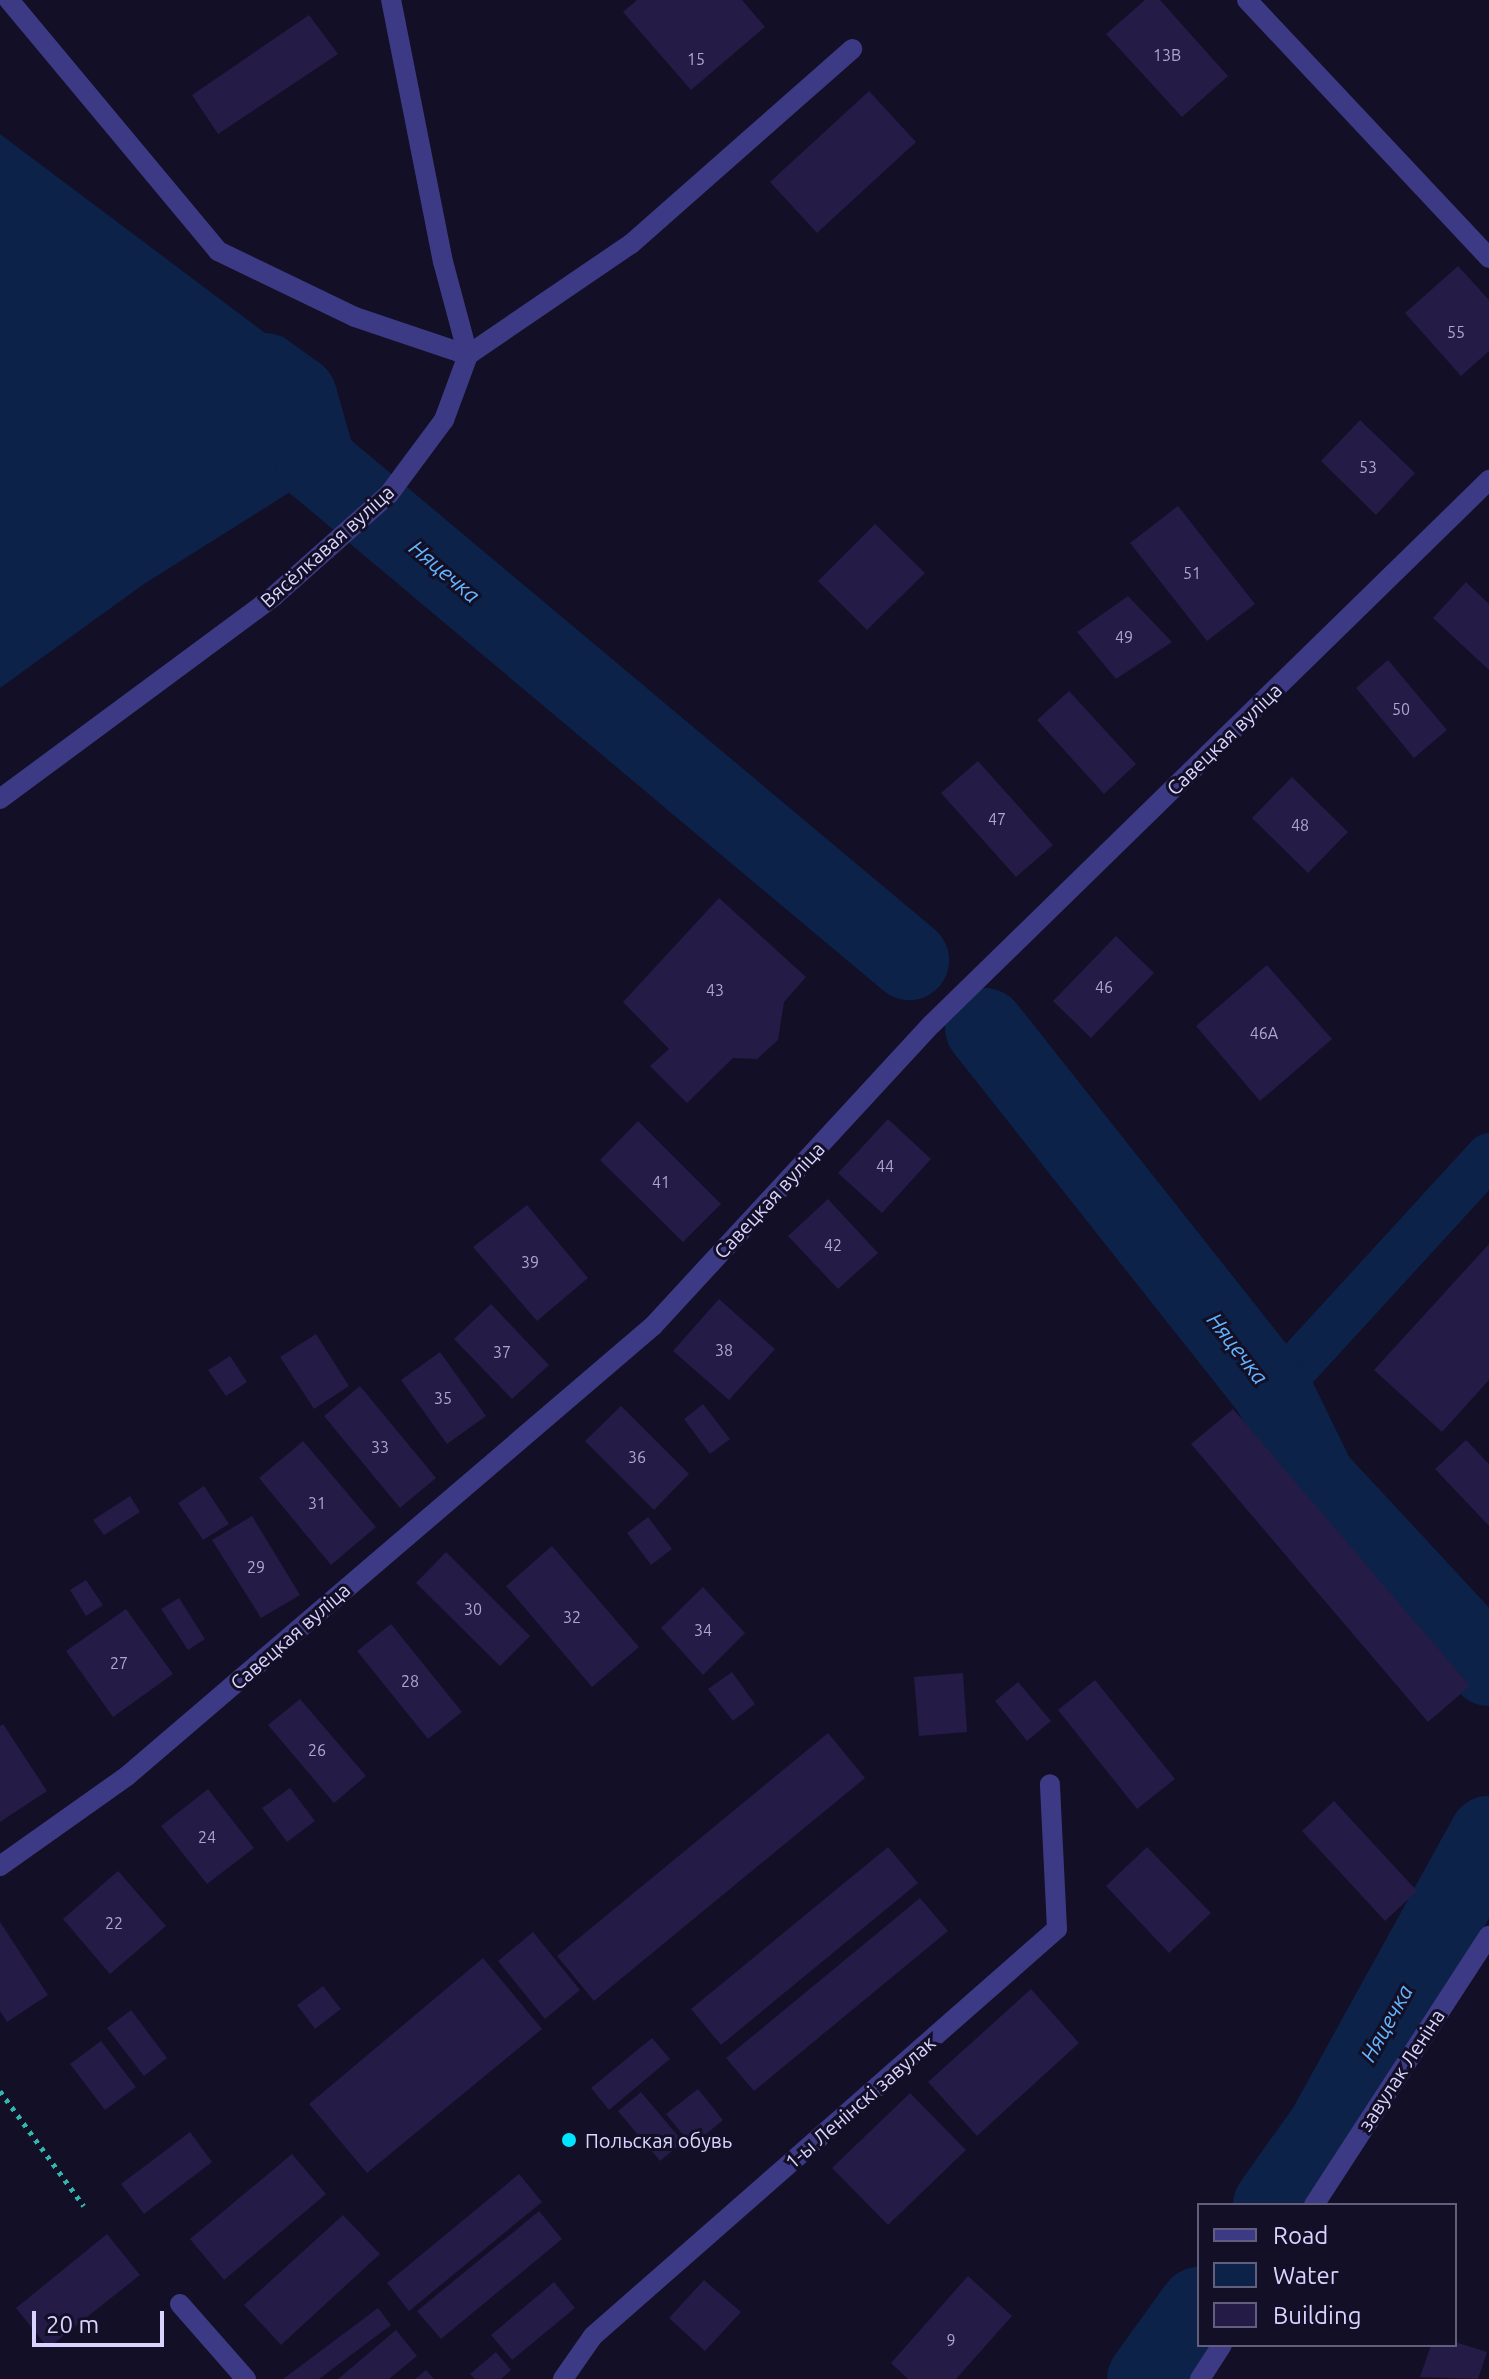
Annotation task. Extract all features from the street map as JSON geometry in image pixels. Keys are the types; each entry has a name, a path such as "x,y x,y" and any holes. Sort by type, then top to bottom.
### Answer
{"street":[{"path":"9,0 218,251 355,317 468,355"},
{"path":"391,0 443,262 468,355"},
{"path":"1247,0 1489,258"},
{"path":"468,355 631,244 852,49"},
{"name":"Вясёлкавая вуліца","path":"0,799 274,596 389,494 444,420 468,355"},
{"name":"Савецкая вуліца","path":"0,1866 127,1776 653,1326 932,1024 1489,480"},
{"name":"1-ы Ленінскі завулак","path":"563,2379 593,2336 1057,1929 1050,1784"},
{"name":"завулак Леніна","path":"1315,2203 1489,1936"},
{"path":"180,2304 246,2379"},
{"path":"1200,2379 1221,2347"}],"path":[{"path":"0,2091 84,2206"}],"water":[{"path":"0,134 329,381 314,477 144,584 0,688"}],"building":[{"path":"637,0 742,0 765,27 691,90 623,12"},
{"path":"1145,0 1160,0 1228,76 1182,117 1106,34"},
{"path":"309,15 338,54 218,134 192,95"},
{"path":"869,91 916,142 817,233 770,182"},
{"path":"1458,266 1489,300 1489,351 1461,376 1405,313"},
{"path":"1360,420 1415,473 1376,515 1321,461"},
{"path":"1178,506 1255,604 1207,641 1130,543"},
{"path":"875,524 925,573 867,630 818,581"},
{"path":"1466,582 1489,604 1489,670 1433,618"},
{"path":"1128,596 1172,642 1116,679 1077,632"},
{"path":"1388,660 1447,730 1414,758 1356,688"},
{"path":"1069,691 1136,764 1104,794 1037,720"},
{"path":"978,761 1053,845 1016,877 941,793"},
{"path":"1292,777 1348,832 1308,873 1252,818"},
{"path":"719,898 806,977 784,1002 778,1040 757,1059 733,1058 687,1103 650,1066 669,1049 623,1002"},
{"path":"1116,936 1154,973 1091,1038 1053,1001"},
{"path":"1267,965 1332,1039 1260,1101 1196,1026"},
{"path":"888,1119 931,1159 882,1213 838,1173"},
{"path":"638,1121 721,1204 683,1242 600,1160"},
{"path":"828,1199 878,1253 838,1289 788,1236"},
{"path":"527,1205 588,1278 537,1321 473,1247"},
{"path":"1489,1244 1489,1380 1442,1432 1374,1370"},
{"path":"719,1299 775,1349 729,1400 673,1351"},
{"path":"491,1304 549,1365 512,1399 454,1339"},
{"path":"316,1334 349,1386 314,1409 280,1357"},
{"path":"440,1352 486,1416 447,1444 401,1380"},
{"path":"230,1356 247,1382 226,1396 208,1370"},
{"path":"360,1386 436,1478 400,1508 324,1416"},
{"path":"703,1404 730,1439 710,1454 684,1419"},
{"path":"621,1406 689,1474 654,1510 585,1441"},
{"path":"1233,1409 1470,1686 1428,1722 1191,1444"},
{"path":"1466,1440 1489,1464 1489,1526 1435,1469"},
{"path":"303,1441 376,1527 331,1565 259,1478"},
{"path":"204,1486 229,1524 203,1540 178,1503"},
{"path":"130,1496 140,1512 104,1535 93,1520"},
{"path":"252,1516 300,1595 261,1618 212,1540"},
{"path":"648,1517 672,1549 651,1565 627,1533"},
{"path":"552,1546 639,1647 592,1687 506,1586"},
{"path":"446,1552 530,1636 500,1666 416,1583"},
{"path":"86,1580 103,1605 86,1616 70,1590"},
{"path":"703,1587 745,1633 703,1675 661,1628"},
{"path":"179,1598 205,1639 188,1650 161,1609"},
{"path":"126,1609 173,1674 113,1717 66,1651"},
{"path":"391,1624 462,1712 428,1739 357,1651"},
{"path":"732,1672 755,1704 733,1721 708,1689"},
{"path":"963,1673 967,1732 919,1736 914,1677"},
{"path":"1095,1680 1175,1779 1137,1809 1058,1710"},
{"path":"1018,1682 1051,1721 1027,1741 995,1701"},
{"path":"300,1699 366,1776 334,1803 268,1725"},
{"path":"3,1724 47,1791 0,1822 0,1726"},
{"path":"828,1733 865,1778 594,2001 557,1956"},
{"path":"290,1788 315,1821 287,1842 262,1808"},
{"path":"208,1789 254,1848 207,1884 161,1826"},
{"path":"1334,1801 1417,1891 1385,1921 1302,1831"},
{"path":"888,1847 918,1883 721,2045 691,2009"},
{"path":"1147,1847 1211,1913 1169,1953 1106,1886"},
{"path":"118,1871 166,1926 110,1974 63,1919"},
{"path":"920,1898 948,1931 754,2091 726,2058"},
{"path":"0,1922 48,1995 7,2022 0,2011"},
{"path":"533,1932 580,1990 545,2019 498,1961"},
{"path":"483,1958 542,2029 367,2173 309,2104"},
{"path":"323,1986 341,2009 315,2029 297,2005"},
{"path":"1031,1989 1079,2043 977,2136 928,2082"},
{"path":"131,2010 167,2058 144,2076 107,2028"},
{"path":"652,2038 670,2059 609,2110 591,2088"},
{"path":"101,2041 136,2087 105,2110 70,2064"},
{"path":"698,2089 723,2120 692,2146 666,2114"},
{"path":"641,2092 683,2142 660,2161 618,2111"},
{"path":"910,2093 966,2150 888,2225 832,2168"},
{"path":"190,2132 212,2162 144,2214 121,2184"},
{"path":"292,2154 326,2194 224,2280 190,2239"},
{"path":"519,2174 542,2202 409,2311 387,2283"},
{"path":"539,2211 562,2239 441,2339 417,2311"},
{"path":"343,2215 380,2254 281,2345 244,2305"},
{"path":"107,2234 140,2275 48,2348 16,2308"},
{"path":"968,2276 1012,2316 956,2379 908,2379 891,2363"},
{"path":"704,2280 741,2312 705,2351 669,2318"},
{"path":"554,2282 575,2308 512,2360 491,2335"},
{"path":"378,2308 391,2325 319,2379 283,2379"},
{"path":"396,2330 417,2356 389,2379 338,2379"},
{"path":"1457,2343 1487,2352 1478,2379 1420,2377 1430,2347 1457,2347"},
{"path":"496,2352 511,2370 501,2379 475,2379 470,2374"},
{"path":"426,2370 434,2379 415,2379"}],"waterway":[{"name":"Няцечка","path":"265,373 297,396 316,463 909,960"},
{"name":"Няцечка","path":"985,1028 1273,1392 1316,1480 1489,1666"},
{"path":"1273,1392 1489,1156"},
{"name":"Няцечка","path":"1274,2203 1327,2129 1489,1836"},
{"name":"Няцечка","path":"1147,2379 1197,2310"}],"place":[{"name":"Польская обувь","path":"569,2140"}]}
